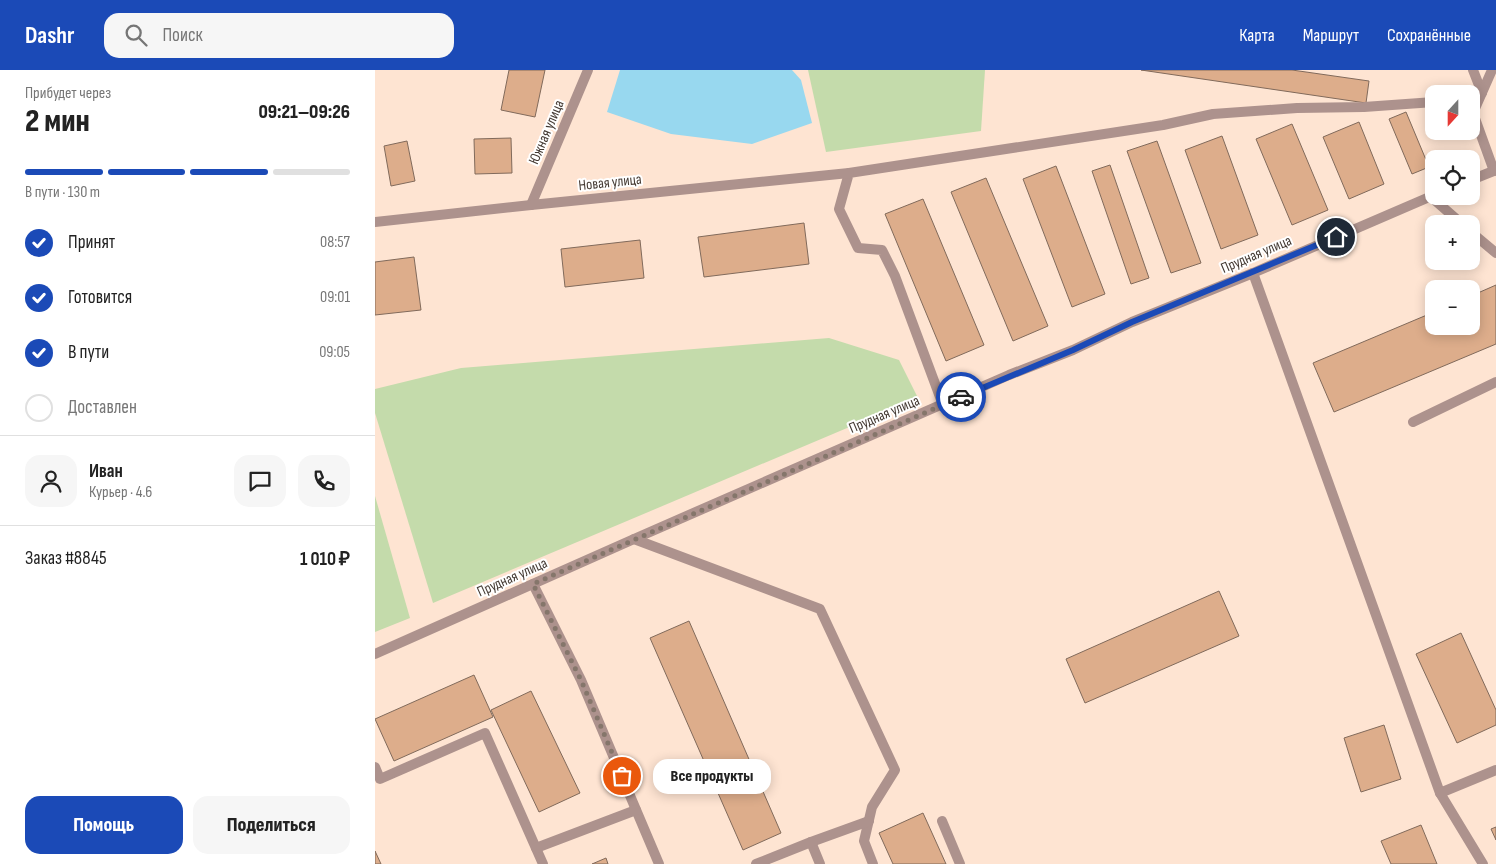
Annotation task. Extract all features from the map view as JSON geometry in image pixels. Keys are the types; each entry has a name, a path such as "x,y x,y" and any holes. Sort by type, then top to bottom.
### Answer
{"street":[{"name":"Южная улица","path":"531,205 588,70"},
{"path":"1473,70 1482,93"},
{"path":"1480,97 1492,70"},
{"name":"Новая улица","path":"375,222 849,173 1163,125 1213,114 1425,103"},
{"path":"1480,133 1495,170 1480,176"},
{"path":"849,173 839,209 858,248 882,250 895,276 943,405"},
{"name":"Прудная улица","path":"375,654 634,539 1073,350 1132,322 1253,273 1425,199"},
{"path":"1442,205 1452,215"},
{"path":"1480,240 1496,253"},
{"path":"1253,273 1440,793 1483,864"},
{"path":"1413,422 1496,382"},
{"path":"634,539 820,609 895,770 872,807 864,842 873,864"},
{"path":"533,584 581,680 659,864"},
{"path":"375,767 380,778 485,733 543,864"},
{"path":"1440,793 1496,770"},
{"path":"536,848 636,810"},
{"path":"756,864 869,821"},
{"path":"942,821 960,864"},
{"path":"811,842 820,864"}],"green space":[{"path":"808,70 985,70 981,131 826,152"},
{"path":"829,338 899,360 918,398 433,603 375,413 375,389 461,368"},
{"path":"375,496 410,618 375,632"}],"water":[{"path":"620,70 792,70 801,80 812,123 752,144 671,134 607,112"}],"building":[{"path":"509,70 545,70 535,117 501,110"},
{"path":"1141,70 1292,70 1369,81 1366,103"},
{"path":"1406,112 1425,157 1425,169 1412,174 1389,119"},
{"path":"1359,122 1384,184 1349,199 1323,137"},
{"path":"1292,124 1328,210 1292,225 1256,139"},
{"path":"1222,136 1258,235 1221,249 1185,150"},
{"path":"511,138 512,173 475,174 474,139"},
{"path":"407,141 415,181 391,186 384,146"},
{"path":"1157,141 1201,263 1171,273 1127,151"},
{"path":"1110,165 1149,278 1131,284 1092,171"},
{"path":"1056,166 1105,294 1072,307 1023,179"},
{"path":"986,178 1048,326 1013,341 951,192"},
{"path":"923,199 984,345 946,361 885,214"},
{"path":"804,223 809,264 704,277 698,237"},
{"path":"640,240 644,278 565,287 561,249"},
{"path":"414,257 421,310 375,315 375,262"},
{"path":"1496,285 1496,344 1334,412 1313,363 1425,316 1425,335 1480,335 1480,292"},
{"path":"1219,591 1239,636 1085,703 1066,659"},
{"path":"689,621 781,833 743,850 650,638"},
{"path":"1461,633 1496,710 1496,725 1457,743 1416,654"},
{"path":"474,675 493,717 394,761 375,719"},
{"path":"531,691 580,793 539,812 491,710"},
{"path":"1384,725 1401,779 1361,792 1344,738"},
{"path":"923,813 946,864 893,864 879,833"},
{"path":"1421,825 1437,864 1391,864 1381,841"},
{"path":"1496,827 1496,840 1491,829"},
{"path":"375,851 381,864 375,864"},
{"path":"606,858 608,864 592,864"}],"way so far":[{"path":"622,776 581,680 533,584 961,397"}],"place":[{"name":"Все продукты","path":"622,776"}],"route":[{"path":"961,397 1073,350 1132,322 1336,237"}]}
